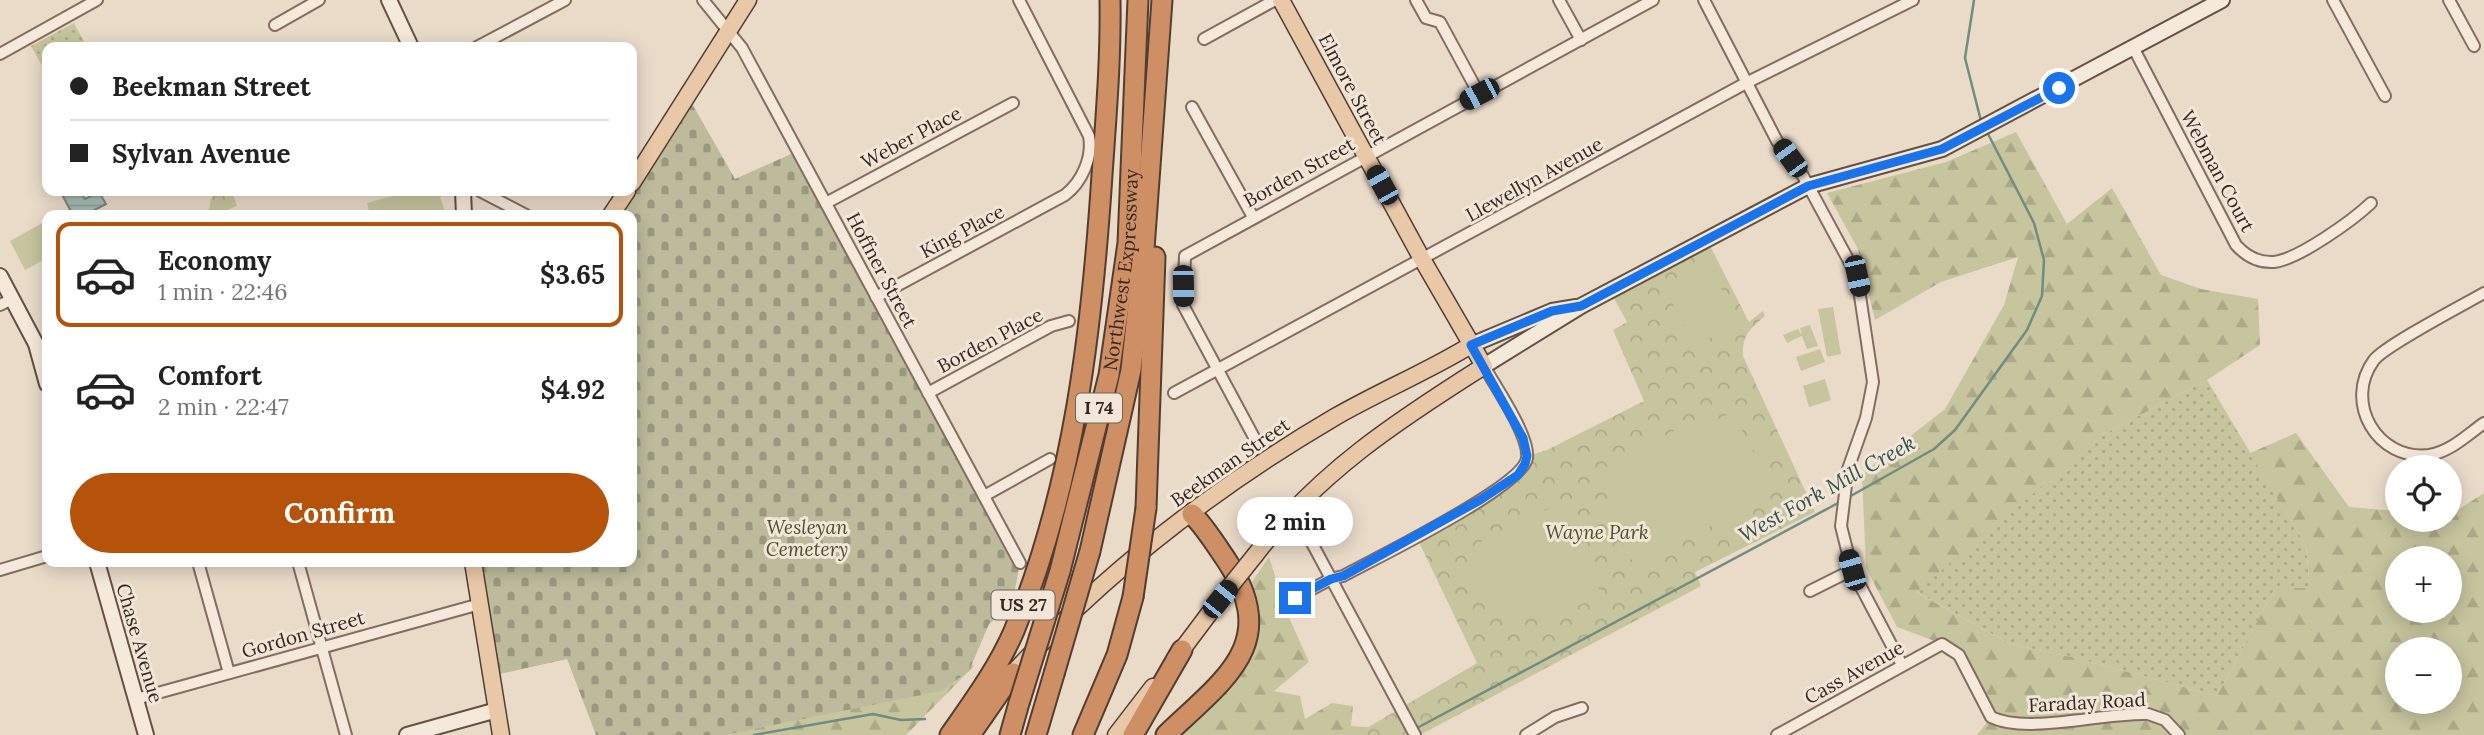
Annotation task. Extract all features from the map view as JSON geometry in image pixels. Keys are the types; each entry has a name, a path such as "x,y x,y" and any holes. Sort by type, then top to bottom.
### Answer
{"highway":[{"path":"1058,461 1081,379 1098,238 1111,59 1110,0"},
{"path":"1125,0 1126,88 1132,145"},
{"name":"Northwest Expressway","path":"1010,735 1060,571 1109,375 1128,243 1138,0"},
{"name":"Northwest Expressway","path":"1036,735 1090,551 1131,370 1159,53 1161,0"},
{"path":"1083,735 1117,655 1133,597 1146,508 1154,317 1159,53"},
{"name":"US 27","path":"950,735 976,698 1014,631 1033,581 1058,461"},
{"path":"1166,735 1225,678 1242,651 1249,628 1249,604 1240,581 1192,514"},
{"path":"1133,735 1182,650"},
{"path":"970,735 1013,673"}],"main road":[{"path":"389,0 409,42"},
{"path":"637,175 748,0"},
{"name":"Elmore Street","path":"1281,0 1422,259 1484,366"},
{"name":"Beekman Street","path":"1116,735 1300,500 1395,422 1581,306 1808,186 1930,153 2134,49 2222,0"},
{"path":"0,276 6,302 42,343"},
{"name":"Beekman Street","path":"959,735 1013,673 1094,592 1192,514 1268,459 1333,419 1471,345 1552,311 1581,306"},
{"name":"Chase Avenue","path":"98,567 146,735"},
{"path":"474,567 501,735"},
{"path":"407,735 497,710"}],"street":[{"path":"0,54 97,0"},
{"path":"275,25 319,0"},
{"path":"486,42 565,0"},
{"name":"Hoffner Street","path":"703,0 742,48 1020,563"},
{"name":"King Place","path":"876,297 1065,195 1073,189 1086,164 1091,145 1088,136 1019,0"},
{"path":"1204,39 1275,0"},
{"path":"1416,0 1426,18 1440,22 1479,94"},
{"path":"1559,0 1581,40"},
{"name":"Borden Street","path":"1217,370 1183,305 1185,256 1365,155 1653,0"},
{"path":"1704,0 1777,141 1808,186 1857,276 1872,368 1866,418 1848,469 1840,526 1852,570 1902,665"},
{"name":"Llewellyn Avenue","path":"1174,393 1746,83 1913,0"},
{"path":"2333,0 2385,96"},
{"path":"2449,0 2474,46"},
{"name":"Webman Court","path":"2134,49 2236,245 2250,257 2267,262 2288,258 2353,219 2371,203"},
{"name":"Weber Place","path":"826,203 1013,103"},
{"path":"1192,107 1253,217"},
{"path":"490,196 517,210"},
{"path":"2484,293 2378,355 2366,373 2362,394 2364,412 2373,431 2385,444 2409,454 2431,455 2444,451 2484,423"},
{"name":"Borden Place","path":"928,393 1051,326 1069,321"},
{"name":"Elmore Street","path":"1331,579 1343,576 1480,500 1518,475 1527,456 1523,438 1484,366"},
{"path":"1217,370 1256,441"},
{"path":"984,496 1058,461"},
{"path":"1306,532 1415,735"},
{"path":"0,570 42,557"},
{"path":"199,567 229,673"},
{"path":"299,567 346,735"},
{"path":"1810,591 1852,570"},
{"path":"1295,598 1331,579"},
{"name":"Gordon Street","path":"136,699 480,604"},
{"name":"Cass Avenue","path":"1777,735 1942,644 1948,646"},
{"name":"Faraday Road","path":"1948,646 1959,655 1991,717 1998,721 2029,724 2148,714 2165,720 2179,735"},
{"path":"1526,735 1555,717 1582,708"}],"green space":[{"path":"74,23 84,42 42,42 42,66 31,46"},
{"name":"Wesleyan Cemetery","path":"687,95 735,179 798,151 1020,563 1012,605 989,624 969,671 941,691 724,735 596,735 567,659 491,676 474,567 637,567 637,210 614,210 623,196 637,196 637,174"},
{"path":"2016,132 2067,224 2112,188 2161,275 2201,289 2258,299 2260,345 2207,380 2104,434 1916,592 2010,644 2076,658 2217,696 2275,588 2310,588 2306,546 2250,453 2296,433 2349,507 2385,510 2385,532 2462,532 2462,507 2484,493 2484,735 1977,735 1991,717 1948,646 1897,627 1866,568 1862,474 1945,409 2004,305 2018,257 1941,282 1875,320 1858,249 1827,193 1946,162"},
{"path":"234,196 237,206 227,210 209,210 211,198"},
{"path":"393,196 443,196 440,197 444,210 369,210 367,203"},
{"path":"42,223 42,261 25,270 10,241"},
{"name":"Wayne Park","path":"1706,238 1749,322 1763,311 1765,316 1748,333 1743,356 1815,512 1695,572 1701,586 1420,735 1355,735 1477,663 1416,536 1481,500 1527,456 1547,450 1644,401 1613,330 1627,322 1610,291"},
{"path":"1708,263 1739,324 1694,346 1663,285"},
{"path":"1833,307 1841,354 1827,357 1818,309"},
{"path":"1810,325 1818,346 1807,349 1802,336 1787,343 1783,335 1798,329 1802,335 1800,328"},
{"path":"1820,349 1825,362 1801,371 1796,357"},
{"path":"1825,379 1831,400 1809,407 1803,386"},
{"path":"2207,380 2306,546 2310,588 2275,588 2217,696 2076,658 2010,644 1915,591 2104,434"},
{"path":"1733,412 1770,487 1769,492 1637,569 1603,510 1620,499 1604,469 1688,423 1692,431"},
{"path":"1775,435 1782,450 1759,461 1752,446"},
{"path":"1556,505 1601,594 1557,614 1540,617 1509,615 1495,608 1480,591 1463,551"},
{"path":"1269,557 1287,613 1309,662 1274,691 1300,696 1305,719 1332,703 1353,706 1351,726 1380,728 1380,735 1181,735 1231,686 1250,658 1259,626 1251,583"},
{"path":"958,652 974,666 906,735 642,735"}],"shaded area":[{"path":"63,196 83,196 85,199 101,196 106,204 95,210 70,210"}],"waterway":[{"name":"West Fork Mill Creek","path":"1974,0 1965,58 1981,121"},
{"name":"West Fork Mill Creek","path":"1849,497 1934,449 1955,430 2027,330 2042,296 2044,260 2034,223 1986,130"},
{"name":"West Fork Mill Creek","path":"1417,728 1840,502"},
{"name":"West Fork Mill Creek","path":"754,735 873,714 901,720 925,719"}],"route":[{"path":"1295,598 1331,579 1343,576 1496,491 1522,470 1527,456 1523,438 1471,345 1552,311 1581,306 1808,186 1942,149 2059,88"}]}
